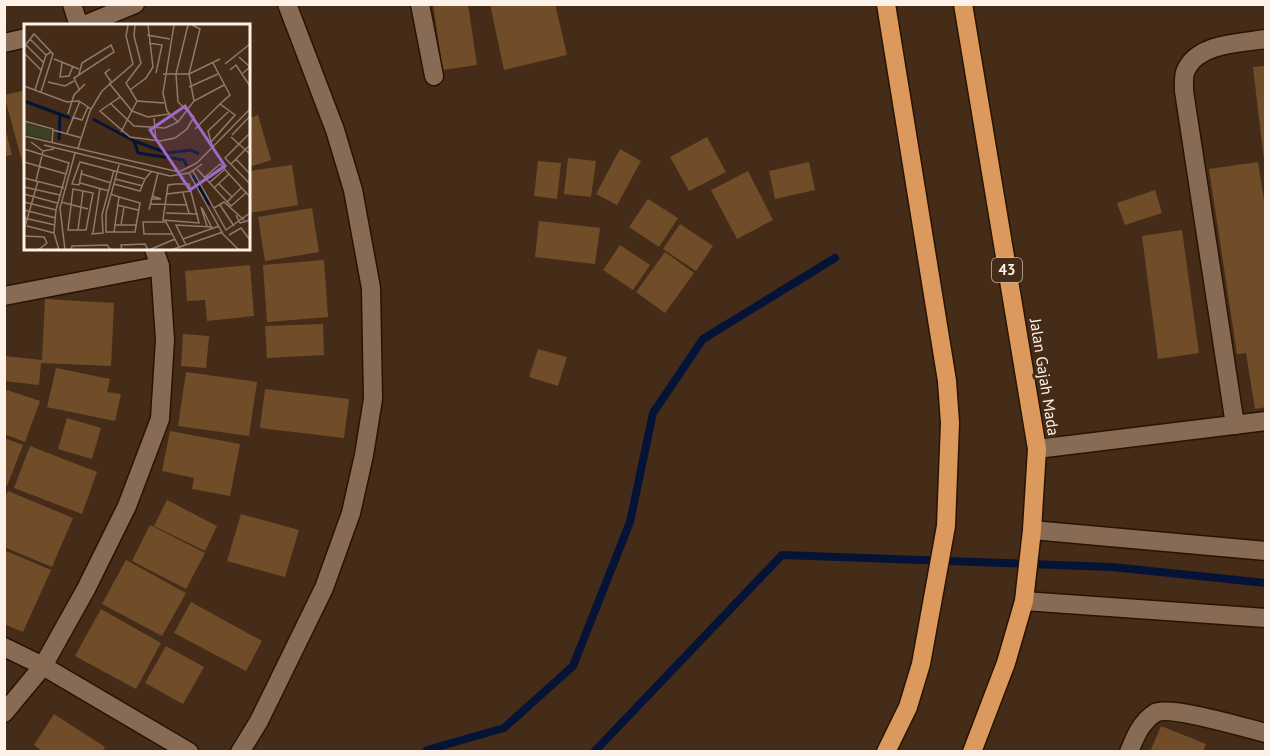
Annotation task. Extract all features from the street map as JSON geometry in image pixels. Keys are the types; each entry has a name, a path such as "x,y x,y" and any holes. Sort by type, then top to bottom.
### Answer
{"highway":[{"path":"886,4 948,381 950,423 946,526 921,664 908,706 886,752"},
{"name":"Jalan Gajah Mada","path":"963,4 1037,449 1032,534 1024,601 1006,663 972,752"}],"street":[{"path":"72,4 80,24"},
{"path":"86,24 135,4"},
{"path":"240,752 259,721 324,588 351,513 373,399 371,288 353,190 335,130 287,4"},
{"path":"420,4 434,76"},
{"path":"4,43 24,38"},
{"path":"1235,425 1184,91 1184,76 1187,67 1196,56 1210,49 1266,39"},
{"path":"4,296 157,258 165,340 160,419 127,506 86,589 44,666 4,712"},
{"path":"1037,449 1266,421"},
{"path":"1032,534 1266,551"},
{"path":"1024,601 1266,618"},
{"path":"4,647 44,666 189,752"},
{"path":"1129,752 1137,732 1157,712 1175,711 1266,733"}],"building":[{"path":"433,4 468,4 477,65 443,70"},
{"path":"490,4 555,4 567,55 504,70"},
{"path":"1266,66 1266,160 1264,160 1253,67"},
{"path":"24,90 23,165 4,95"},
{"path":"258,115 271,160 250,167 250,118"},
{"path":"4,123 12,155 4,156"},
{"path":"707,137 726,172 689,191 670,157"},
{"path":"620,149 641,161 617,205 596,194"},
{"path":"568,158 596,161 591,197 564,194"},
{"path":"538,161 561,163 557,199 534,196"},
{"path":"809,162 815,190 775,199 769,171"},
{"path":"1258,162 1266,214 1266,407 1255,409 1246,353 1237,354 1209,169"},
{"path":"292,165 298,205 250,213 250,171"},
{"path":"748,171 773,220 737,239 711,190"},
{"path":"1155,190 1162,213 1125,225 1117,203"},
{"path":"648,199 678,218 659,247 629,227"},
{"path":"312,208 319,252 265,261 258,217"},
{"path":"539,221 600,228 595,264 535,257"},
{"path":"680,224 713,246 696,271 663,249"},
{"path":"1182,230 1199,353 1158,359 1142,236"},
{"path":"620,245 650,265 633,290 603,270"},
{"path":"665,252 694,273 665,313 636,292"},
{"path":"324,260 328,317 267,322 263,265"},
{"path":"250,265 254,316 207,321 205,300 187,301 185,271"},
{"path":"45,299 114,303 111,366 41,363 39,385 4,381 4,356 42,360"},
{"path":"323,324 324,355 267,358 265,326"},
{"path":"183,334 209,336 206,368 181,366"},
{"path":"538,349 567,357 558,386 529,377"},
{"path":"56,368 110,379 107,392 121,394 115,421 47,407"},
{"path":"186,372 257,382 249,436 178,426"},
{"path":"4,389 40,401 25,442 4,434"},
{"path":"265,389 349,399 344,438 260,428"},
{"path":"67,418 101,428 92,459 58,449"},
{"path":"170,431 240,444 230,496 192,489 194,478 162,471"},
{"path":"4,438 23,445 7,486 4,485"},
{"path":"30,446 97,472 82,514 14,488"},
{"path":"8,491 73,518 52,567 4,547 4,498"},
{"path":"167,500 217,526 205,551 154,526"},
{"path":"241,514 299,530 285,577 227,561"},
{"path":"150,525 205,553 186,589 132,561"},
{"path":"4,550 51,570 23,632 4,624"},
{"path":"126,560 186,593 162,636 102,604"},
{"path":"191,602 262,641 246,671 174,633"},
{"path":"101,609 161,643 136,689 75,656"},
{"path":"166,646 204,667 183,704 145,683"},
{"path":"54,714 105,747 102,752 43,752 34,745"},
{"path":"1161,726 1206,744 1203,752 1150,752"}],"waterway":[{"path":"426,752 504,728 573,666 630,522 653,413 703,339 835,258"},
{"path":"594,752 782,555 1112,567 1266,583"}]}
